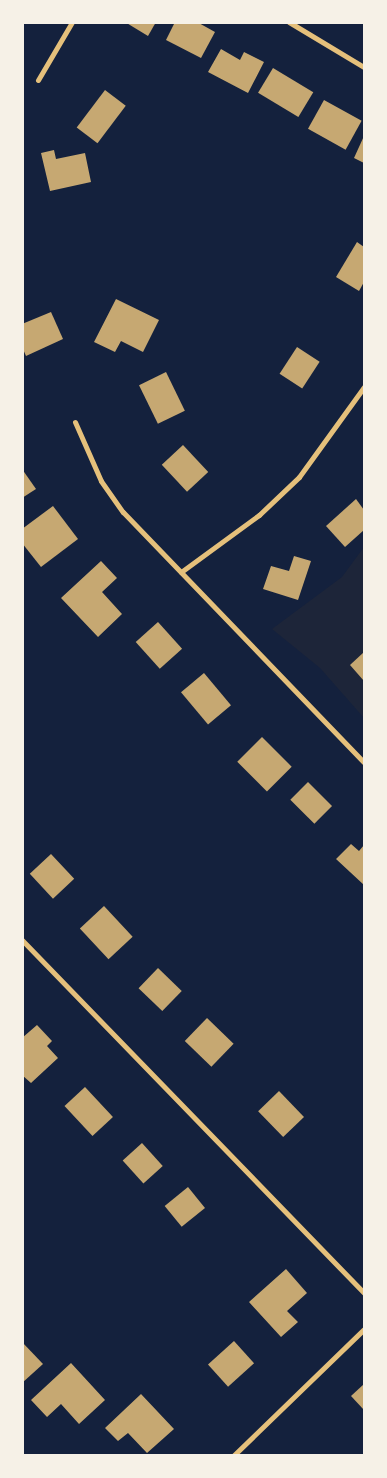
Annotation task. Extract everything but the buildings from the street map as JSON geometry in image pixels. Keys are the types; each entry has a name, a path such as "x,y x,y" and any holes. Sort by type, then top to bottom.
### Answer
{"street":[{"path":"38,80 72,22"},
{"path":"289,22 364,67"},
{"path":"181,572 259,515 299,477 364,387"},
{"path":"75,422 101,481 123,512 364,762"},
{"path":"22,940 364,1293"},
{"path":"233,1456 364,1329"}],"shaded area":[{"path":"364,547 364,718 320,668 272,629 342,577"}]}
